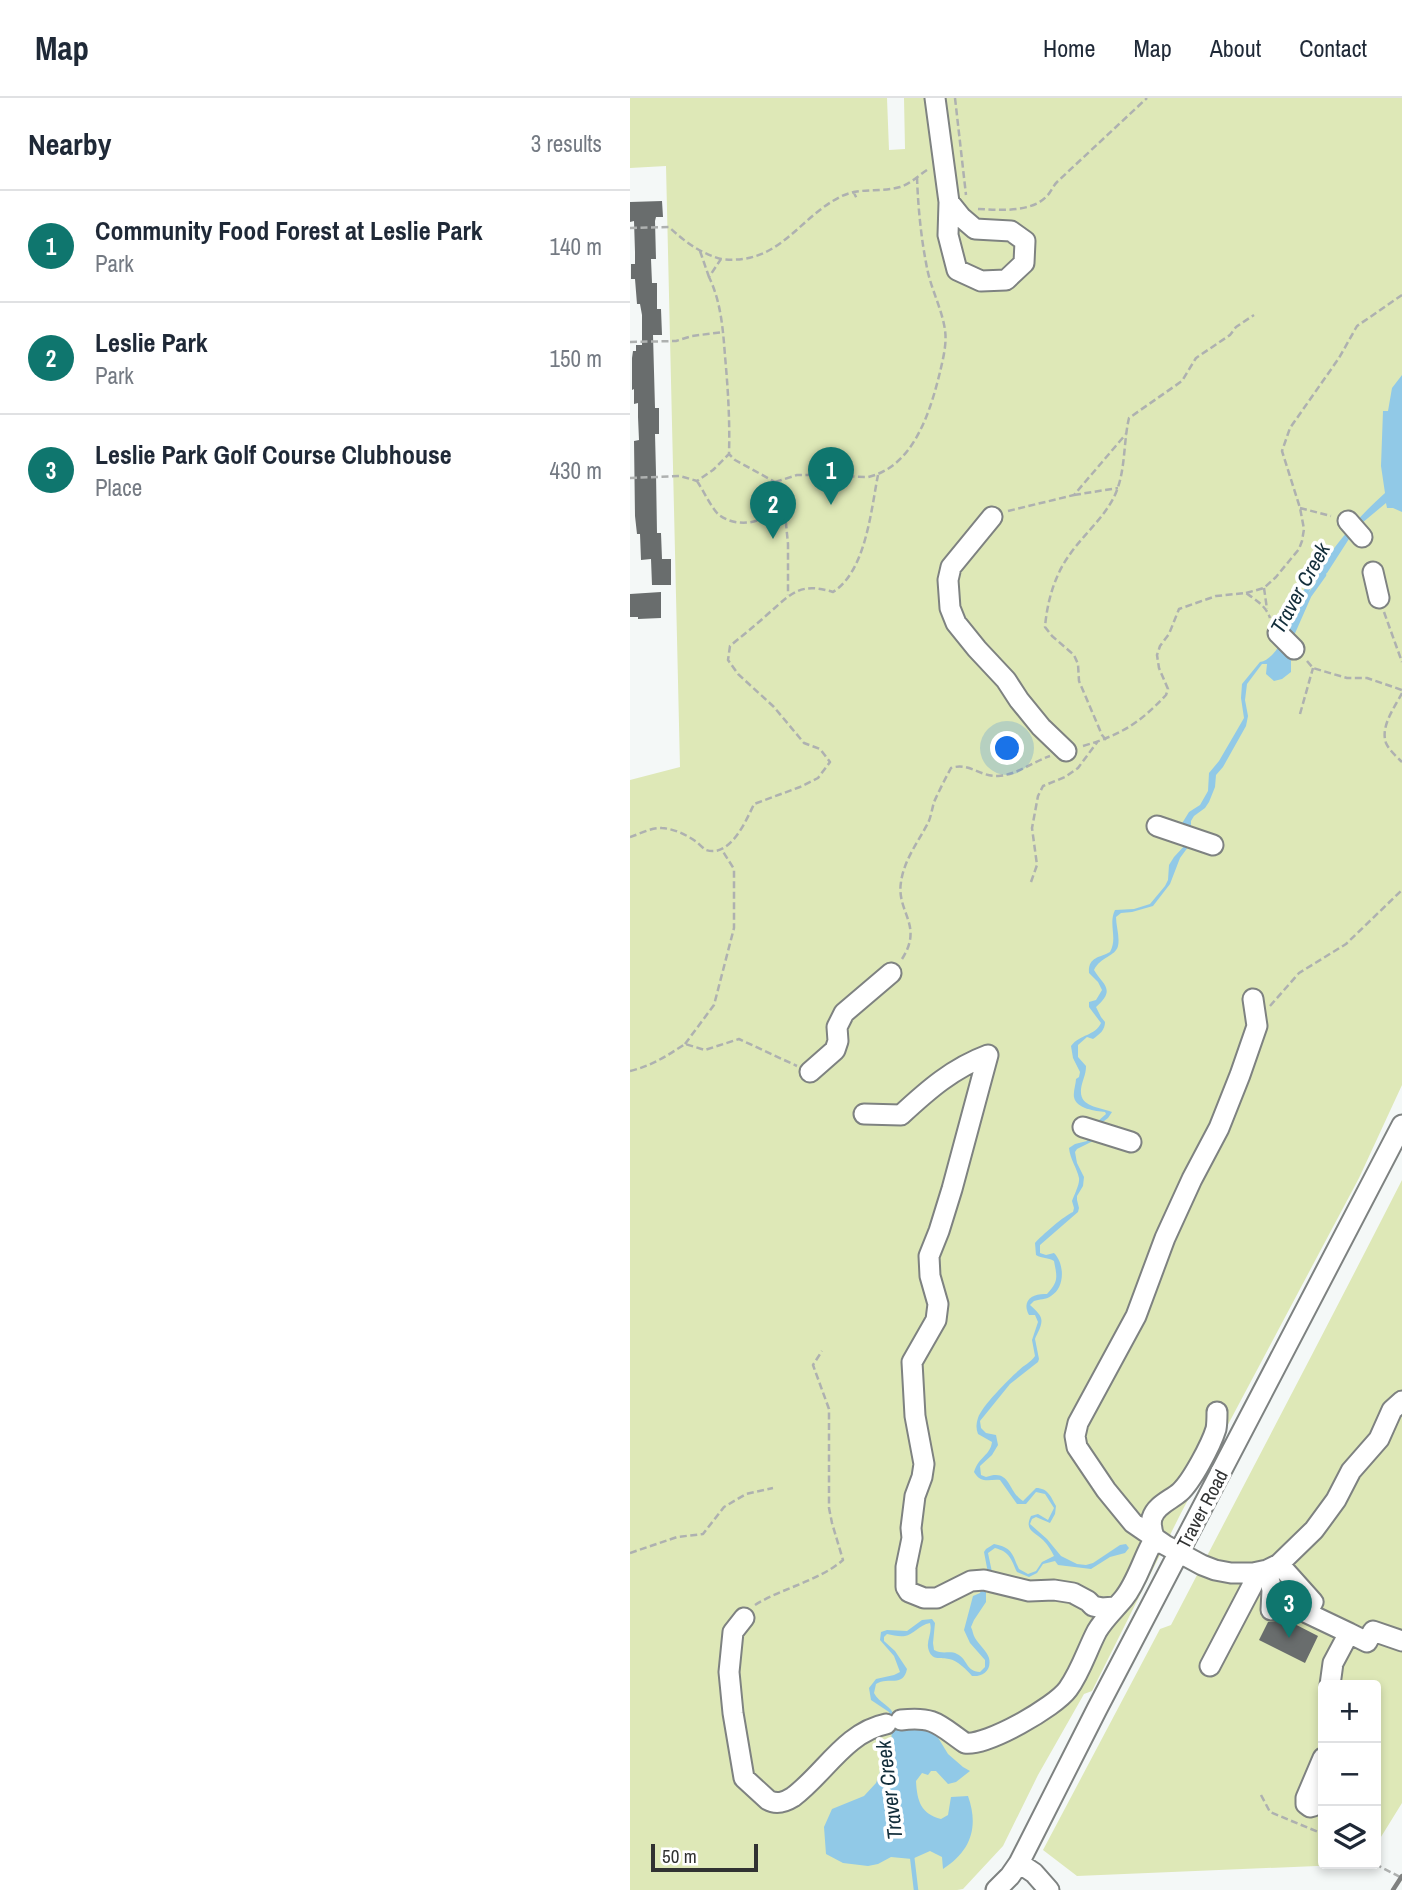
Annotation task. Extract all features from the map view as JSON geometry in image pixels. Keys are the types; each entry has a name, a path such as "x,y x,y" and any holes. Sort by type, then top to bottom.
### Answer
{"street":[{"path":"935,98 953,160 961,217 975,229 1010,231 1025,241 1024,262 1006,281 981,281 957,270 948,235 958,201"},
{"path":"992,517 951,567 948,580 950,608 956,623 977,649 1006,680 1041,727 1066,751"},
{"path":"1348,520 1363,537"},
{"path":"1373,572 1380,598"},
{"path":"1278,633 1294,649"},
{"path":"1157,826 1213,845"},
{"path":"810,1072 835,1051 838,1041 837,1027 844,1013 891,973"},
{"path":"1253,999 1256,1022 1254,1039 1219,1128 1165,1238 1136,1316 1076,1429 1077,1447 1106,1490 1133,1523 1157,1540 1215,1570 1266,1569 1313,1602 1307,1613 1367,1642 1373,1631 1402,1641"},
{"path":"864,1114 901,1115 932,1086 988,1055 952,1189 929,1256 930,1276 938,1304 936,1320 912,1362 915,1416 924,1464 915,1496 906,1587 909,1592 924,1598 937,1598 971,1581 991,1582 1029,1591 1054,1590 1073,1593 1093,1606 1097,1632"},
{"name":"Traver Road","path":"996,1890 1019,1863 1402,1125"},
{"path":"1083,1127 1131,1142"},
{"path":"1210,1666 1252,1586 1266,1569 1321,1522 1351,1471 1379,1439 1392,1410 1402,1401"},
{"path":"1157,1540 1151,1531 1152,1518 1156,1510 1183,1489 1196,1469 1209,1446 1216,1426 1217,1412"},
{"path":"744,1618 733,1632 729,1672 744,1778 768,1800 782,1803 793,1797 851,1742 870,1729 915,1718 929,1719 965,1743 977,1743 1019,1724 1062,1696 1083,1663 1097,1632 1125,1597 1151,1545 1157,1540"},
{"path":"1266,1569 1272,1590 1271,1610"},
{"path":"1093,1606 1115,1607"},
{"path":"1330,1680 1333,1663 1349,1633"},
{"path":"1318,1770 1306,1804 1310,1807 1318,1804"},
{"path":"1019,1863 1034,1873 1049,1890"}],"path":[{"path":"955,98 953,160 958,201"},
{"path":"971,208 1033,206 1046,197 1056,182 1147,98"},
{"path":"630,228 669,227 691,246 721,259 755,256 776,248 821,209 840,197 853,191 902,187 931,167 953,160"},
{"path":"729,454 775,482 797,475 867,477 878,475 895,464 916,438 929,411 943,358 945,329 927,270 916,177"},
{"path":"853,191 857,199"},
{"path":"697,481 729,454 729,396 720,307 700,251"},
{"path":"709,277 721,259"},
{"path":"1246,593 1264,588 1276,578 1299,549 1304,529 1282,451 1290,429 1339,358 1357,326 1402,295"},
{"path":"1106,740 1079,681 1078,664 1074,655 1045,627 1046,610 1060,571 1069,555 1101,517 1118,488 1129,418 1182,381 1196,358 1254,315"},
{"path":"630,342 676,341 692,335 723,332"},
{"path":"1074,495 1126,434"},
{"path":"630,837 659,827 676,830 706,850 722,850 744,825 754,804 818,778 830,762 820,749 804,743 774,707 738,674 728,660 730,646 788,595 818,587 833,592 842,586 861,553 878,475"},
{"path":"630,478 680,476 697,481 717,513 732,522 745,523 762,520 773,509 778,498 775,482"},
{"path":"992,517 1074,495 1118,488"},
{"path":"1300,508 1348,520"},
{"path":"773,509 785,513 788,595"},
{"path":"1264,588 1268,612"},
{"path":"1380,598 1402,662"},
{"path":"1294,649 1313,668 1347,678 1367,678 1402,691 1385,732 1386,743 1402,762"},
{"path":"1300,714 1313,668"},
{"path":"1031,882 1037,865 1032,828 1038,796 1043,786 1078,768 1098,741"},
{"path":"630,1071 662,1060 685,1044 714,1005 734,928 734,869 722,850"},
{"path":"1256,1022 1300,973 1346,944 1402,890"},
{"path":"685,1044 705,1049 739,1039 810,1072"},
{"path":"744,1618 754,1606 766,1598 832,1570 843,1560 835,1537 830,1508 829,1409 813,1365 822,1351"},
{"path":"630,1553 677,1537 703,1534 724,1507 746,1494 773,1488"},
{"path":"1261,1795 1270,1812 1318,1832"},
{"path":"1381,1867 1402,1878"}],"green space":[{"path":"630,98 887,98 889,150 905,149 904,98 1402,98 1402,1085 1359,1178 1181,1513 1092,1691 1084,1694 1038,1775 1003,1846 963,1889 630,1890 630,780 680,767 666,166 630,168"},
{"path":"1402,1180 1402,1803 1381,1837 1381,1680 1318,1680 1318,1866 1077,1876 1043,1850 1160,1629 1171,1625"}],"water":[{"path":"1402,375 1402,512 1387,508 1386,503 1356,528 1327,573 1312,585 1285,649 1291,659 1291,672 1274,681 1266,674 1267,664 1262,664 1247,684 1246,726 1216,775 1209,802 1191,821 1191,843 1180,858 1170,884 1153,906 1121,913 1116,917 1118,946 1094,970 1107,991 1096,1007 1105,1025 1096,1037 1087,1037 1078,1045 1078,1057 1086,1066 1081,1092 1089,1104 1112,1112 1100,1124 1093,1141 1075,1152 1084,1177 1083,1186 1077,1196 1078,1212 1040,1245 1040,1253 1054,1253 1058,1258 1062,1276 1056,1292 1030,1305 1041,1319 1035,1339 1038,1362 1010,1384 980,1421 981,1428 986,1433 996,1435 998,1445 980,1466 981,1475 1004,1478 1023,1501 1036,1488 1049,1494 1056,1506 1050,1523 1036,1517 1030,1524 1061,1556 1077,1564 1086,1565 1120,1545 1126,1544 1129,1548 1125,1553 1110,1557 1091,1569 1058,1565 1055,1561 1043,1564 1037,1573 1029,1577 1017,1572 1004,1552 995,1548 988,1553 992,1572 986,1589 986,1602 971,1627 990,1663 988,1670 979,1675 972,1676 955,1661 931,1654 928,1648 930,1623 908,1635 887,1634 884,1637 884,1641 895,1651 907,1669 899,1680 876,1684 874,1693 894,1716 934,1731 948,1754 970,1771 956,1782 948,1784 936,1771 931,1771 928,1775 922,1773 916,1781 921,1806 929,1814 941,1819 948,1815 951,1797 968,1796 973,1818 972,1828 966,1846 953,1862 943,1869 942,1857 930,1851 912,1859 891,1857 868,1866 843,1863 826,1854 824,1827 832,1809 864,1796 876,1783 891,1754 892,1719 889,1712 871,1700 869,1688 876,1679 900,1672 894,1656 880,1640 881,1632 907,1631 922,1620 932,1619 935,1623 934,1650 957,1654 969,1667 980,1672 985,1667 985,1660 970,1643 964,1630 973,1596 980,1593 988,1573 984,1552 994,1544 1005,1547 1011,1552 1019,1569 1028,1574 1054,1556 1045,1542 1029,1528 1031,1516 1038,1514 1048,1520 1054,1508 1045,1494 1036,1492 1026,1504 1017,1504 1000,1480 982,1480 974,1472 992,1442 978,1434 980,1413 1008,1380 1035,1356 1032,1340 1038,1322 1035,1315 1029,1315 1026,1305 1033,1296 1047,1294 1054,1286 1056,1275 1054,1261 1036,1255 1035,1243 1073,1212 1072,1201 1079,1178 1069,1148 1087,1141 1098,1121 1106,1114 1082,1107 1074,1097 1076,1079 1080,1072 1071,1046 1101,1023 1089,1007 1089,1002 1096,1000 1102,990 1089,973 1090,964 1110,952 1115,910 1134,909 1150,904 1165,886 1169,865 1187,843 1181,825 1189,812 1200,805 1208,791 1209,773 1244,718 1242,684 1260,662 1268,659 1281,643 1305,589 1334,549 1385,493 1381,466 1383,411 1388,411 1392,388"}],"building":[{"path":"662,201 663,217 656,217 655,221 656,259 651,259 652,283 657,283 657,309 661,309 662,335 653,335 655,408 659,408 659,434 655,434 657,533 661,533 662,559 671,559 671,585 652,585 651,559 641,560 640,534 637,534 635,516 634,441 639,440 638,403 634,404 634,389 632,390 632,358 636,345 642,345 642,315 640,304 637,304 635,279 631,279 631,264 635,264 635,252 630,202"},
{"path":"661,592 661,618 630,617 630,594"},
{"path":"1281,1617 1318,1636 1305,1663 1259,1640 1268,1622"}],"waterway":[{"name":"Traver Creek","path":"1290,639 1309,596 1324,575"},
{"name":"Traver Creek","path":"912,1856 916,1890"}],"railway":[{"path":"1393,1890 1402,1876"}],"place":[{"name":"Community Food Forest at Leslie Park","path":"831,505"},
{"name":"Leslie Park","path":"773,539"},
{"name":"Leslie Park Golf Course Clubhouse","path":"1289,1638"}]}
